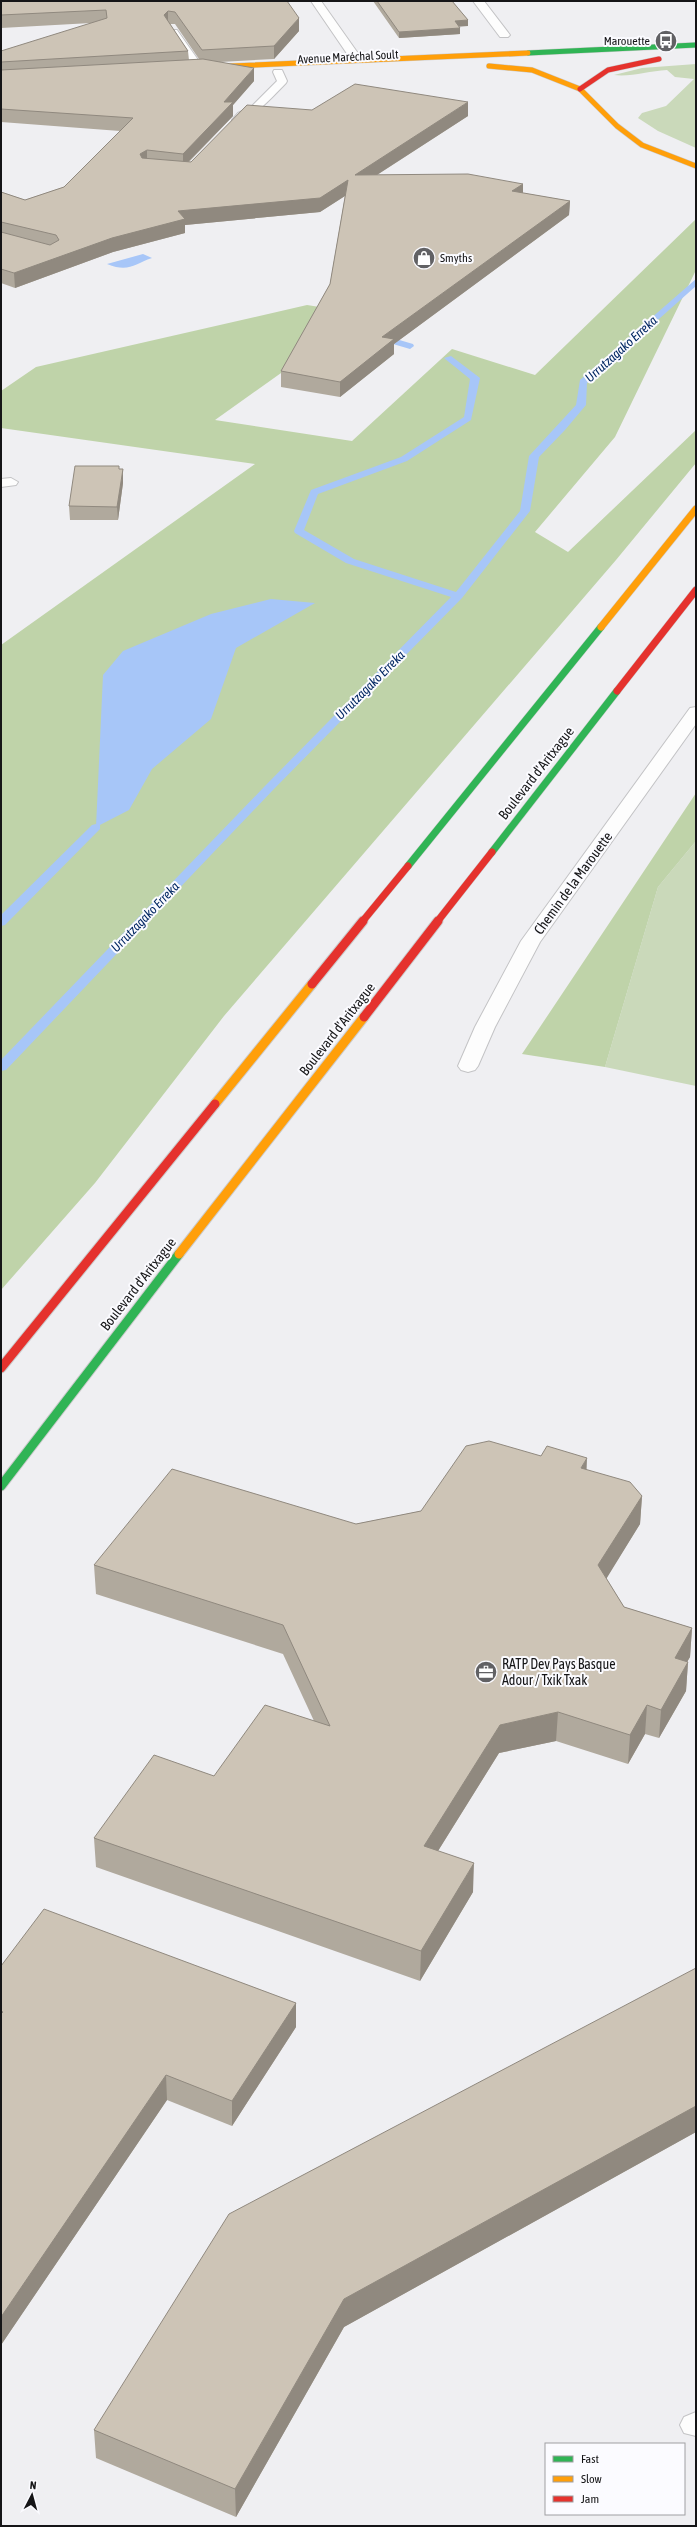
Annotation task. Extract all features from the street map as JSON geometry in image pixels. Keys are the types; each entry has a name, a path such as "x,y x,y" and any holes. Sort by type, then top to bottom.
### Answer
{"main road":[{"path":"194,68 696,45"},
{"name":"Avenue Maréchal Soult","path":"206,76 696,54"},
{"path":"580,90 598,73 609,68 680,55"},
{"path":"473,65 532,70 580,90 617,126 642,145 696,166"},
{"path":"1,1368 696,509"},
{"name":"Boulevard d'Aritxague","path":"1,1486 82,1379 696,590"}],"street":[{"path":"316,1 356,60"},
{"path":"478,1 504,35"},
{"name":"Chemin de la Marouette","path":"468,1066 485,1027 531,941 696,712"}],"lane":[{"path":"171,27 194,68"},
{"path":"231,126 242,115 255,109 282,81 278,72"}],"green space":[{"path":"696,64 696,148 658,131 638,118 642,113 666,106 694,79 675,77 667,70 627,75 614,75 642,68"},
{"path":"696,219 696,270 615,437 535,532 568,552 696,430 696,463 616,560 224,1016 95,1183 1,1290 1,645 255,464 1,428 1,391 36,367 307,305 364,314 215,420 352,441 452,349 535,375"},
{"path":"696,793 696,841 658,887 605,1067 522,1054"},
{"path":"696,841 696,1086 605,1067 658,887"}],"water":[{"path":"143,254 152,258 126,268 115,267 107,264"},
{"path":"271,599 315,603 236,648 211,719 152,769 129,810 96,827 103,675 123,651 211,614"}],"building":[{"path":"1,1 287,1 299,18 274,46 202,50 175,12 168,11 164,15 188,51 1,62 1,51 107,18 106,10 1,15"},
{"path":"377,1 452,1 468,20 455,21 460,28 399,32"},
{"path":"203,59 254,68 224,102 233,102 183,154 147,150 140,154 142,158 191,162 247,105 312,110 355,84 468,102 355,175 468,174 523,184 512,191 570,201 382,337 394,339 340,382 281,371 330,284 348,180 320,198 178,211 185,219 112,238 14,273 1,269 1,232 50,245 59,240 56,235 1,222 1,192 25,200 64,187 133,118 1,109 1,70"},
{"path":"75,466 119,466 119,469 123,469 117,507 69,506"},
{"name":"RATP Dev Pays Basque Adour / Txik Txak","path":"489,1441 541,1456 547,1446 587,1458 581,1468 630,1482 642,1496 598,1565 624,1607 692,1628 675,1658 688,1662 661,1710 647,1705 630,1735 558,1712 500,1725 424,1846 474,1863 421,1951 94,1838 154,1755 214,1776 265,1705 330,1726 283,1625 94,1565 172,1469 356,1524 421,1511 466,1446"},
{"path":"44,1909 296,2003 232,2101 166,2075 1,2317 1,2014 3,2012 1,2011 1,1966"},
{"path":"696,1968 696,2106 344,2299 235,2489 94,2430 229,2214"}],"waterway":[{"name":"Urrutzagako Erreka","path":"458,596 525,511 534,456 562,428 581,405 583,382 696,282"},
{"path":"379,337 410,346"},
{"path":"448,358 475,378 468,418 404,459 314,492 299,531 350,561 458,596"},
{"name":"Urrutzagako Erreka","path":"1,1067 268,789 458,596"},
{"path":"1,922 96,827"}],"traffic: fast":[{"path":"528,53 696,45"},
{"path":"408,866 601,627"},
{"path":"492,852 617,691"},
{"path":"1,1486 179,1254"}],"traffic: slow":[{"path":"208,67 528,53"},
{"path":"489,66 532,70 580,89 617,126 642,145 696,166"},
{"path":"601,627 696,509"},
{"path":"215,1104 312,984"},
{"path":"179,1254 364,1017"}],"traffic: jam":[{"path":"580,89 608,70 659,59"},
{"path":"617,691 696,590"},
{"path":"364,1017 492,852"},
{"path":"312,984 408,866"},
{"path":"1,1368 215,1104"}],"place":[{"name":"Marouette","path":"666,41"},
{"name":"Smyths","path":"424,258"},
{"name":"RATP Dev Pays Basque Adour / Txik Txak","path":"486,1672"}]}
